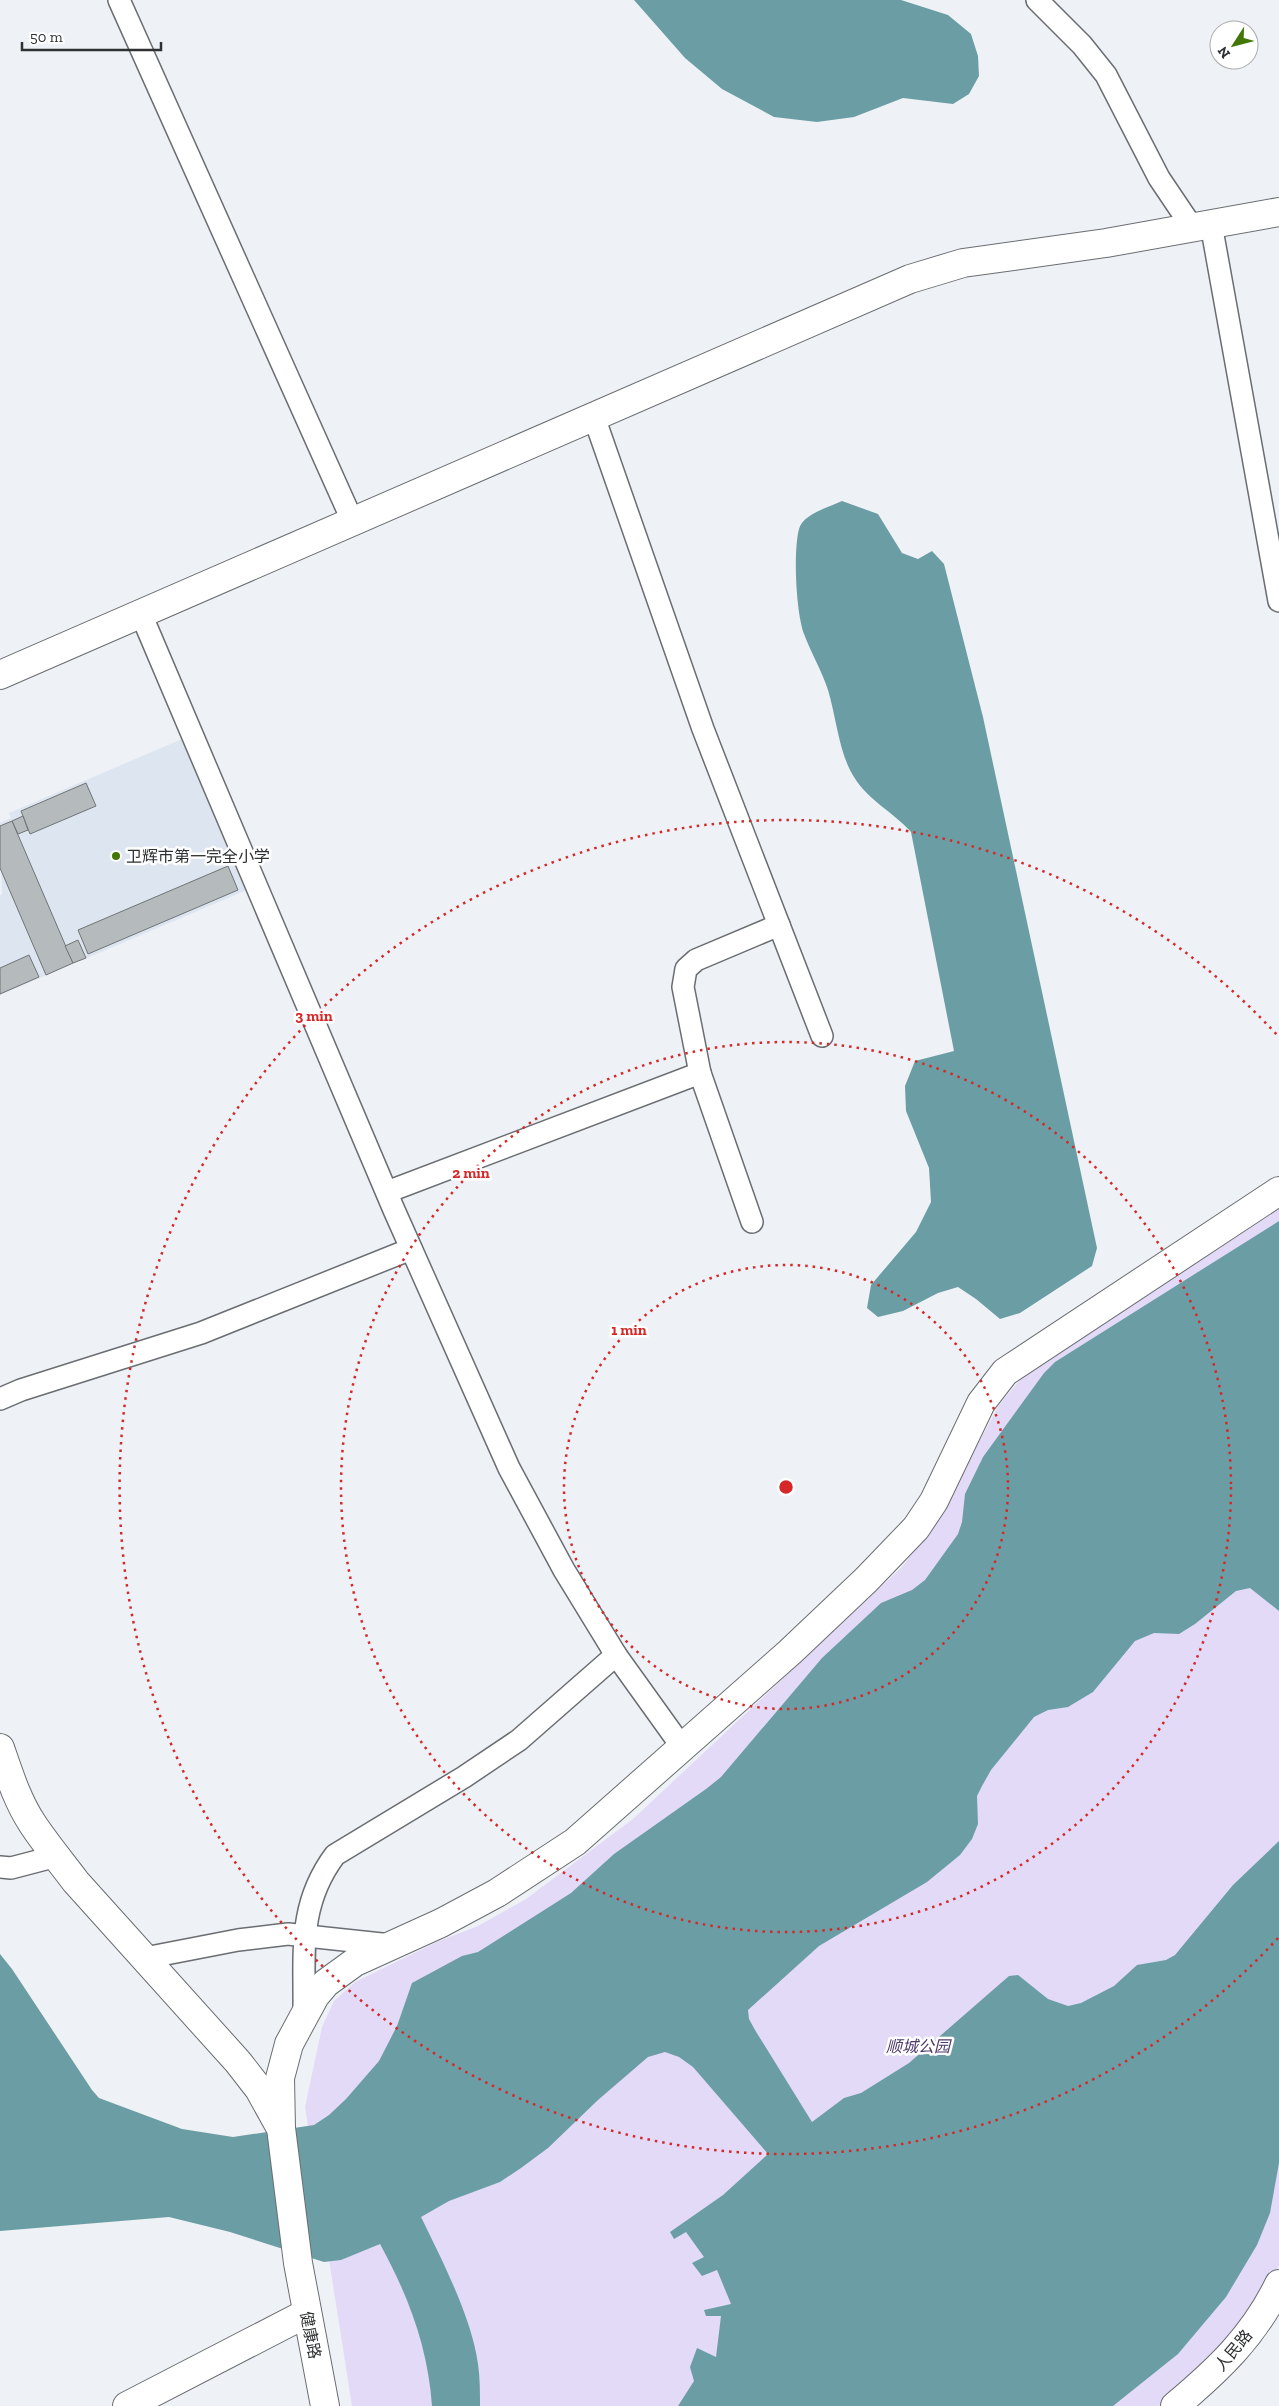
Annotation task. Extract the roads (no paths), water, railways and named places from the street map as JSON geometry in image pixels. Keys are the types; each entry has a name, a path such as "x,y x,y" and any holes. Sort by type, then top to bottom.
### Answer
{"street":[{"path":"119,0 352,520"},
{"path":"1037,0 1082,45 1106,75 1158,178 1202,226 1279,601"},
{"path":"0,675 352,520 910,279 963,263 1106,243 1279,212"},
{"path":"594,417 702,729 822,1036"},
{"path":"141,614 387,1192 509,1468 564,1570 616,1655 682,1747"},
{"path":"752,1222 700,1073 683,987 686,969 696,960 779,925"},
{"path":"387,1192 700,1073"},
{"name":"健康路","path":"325,2406 298,2263 281,2128 280,2078 288,2044 304,2014 326,1983 354,1962 441,1922 497,1893 539,1868 575,1842 866,1580 916,1528 934,1501 981,1403 1005,1372 1279,1191"},
{"path":"0,1399 21,1390 201,1333 412,1249"},
{"path":"304,2014 304,1936 312,1896 321,1873 335,1855 464,1777 519,1740 616,1655"},
{"path":"0,1748 31,1822 56,1856 76,1882 238,2062 259,2088 281,2128"},
{"path":"0,1867 11,1868 56,1856"},
{"path":"145,1958 238,1940 288,1934 391,1945"},
{"name":"人民路","path":"1174,2406 1215,2373 1236,2349 1279,2284"},
{"path":"127,2406 307,2313"}],"water":[{"path":"634,0 901,0 948,15 971,34 978,56 979,76 969,94 953,104 903,98 854,117 817,122 774,117 722,89 685,58"},
{"path":"842,501 878,514 902,553 918,559 932,551 944,564 983,717 1097,1248 1092,1266 1020,1313 1000,1319 958,1287 938,1293 903,1311 878,1317 867,1308 871,1285 916,1232 931,1202 929,1168 906,1111 905,1086 915,1061 954,1051 911,832 866,792 849,768 841,746 828,690 801,624 797,597 796,567 799,529 801,524 811,515"},
{"name":"顺城公园","path":"1279,1221 1279,1611 1250,1588 1236,1591 1195,1624 1179,1634 1154,1633 1135,1641 1093,1692 1068,1707 1048,1710 1034,1717 991,1770 982,1786 977,1796 978,1824 972,1839 960,1855 927,1882 819,1946 748,2010 749,2019 755,2030 812,2122 844,2098 861,2093 909,2063 1009,1976 1018,1975 1048,1999 1068,2006 1081,2003 1114,1986 1137,1965 1166,1960 1175,1955 1233,1885 1279,1841 1279,2163 1270,2213 1257,2245 1226,2297 1178,2354 1113,2406 678,2406 694,2381 690,2367 697,2348 716,2357 721,2316 706,2316 704,2310 731,2304 717,2270 702,2276 692,2263 704,2257 686,2232 674,2239 670,2232 723,2195 768,2154 693,2067 679,2057 665,2052 648,2057 598,2100 548,2148 521,2168 500,2182 449,2201 421,2217 463,2308 475,2346 480,2380 480,2406 432,2406 426,2363 415,2322 408,2302 380,2244 341,2260 324,2262 230,2232 169,2217 0,2231 0,1954 99,2098 182,2129 233,2137 314,2125 329,2115 346,2099 379,2061 397,2026 412,1983 462,1956 478,1952 571,1893 614,1854 706,1789 721,1777 822,1658 881,1603 912,1590 925,1580 958,1534 962,1522 965,1494 983,1457 1044,1373 1055,1362"}],"place":[{"name":"卫辉市第一完全小学","path":"116,856"}]}
